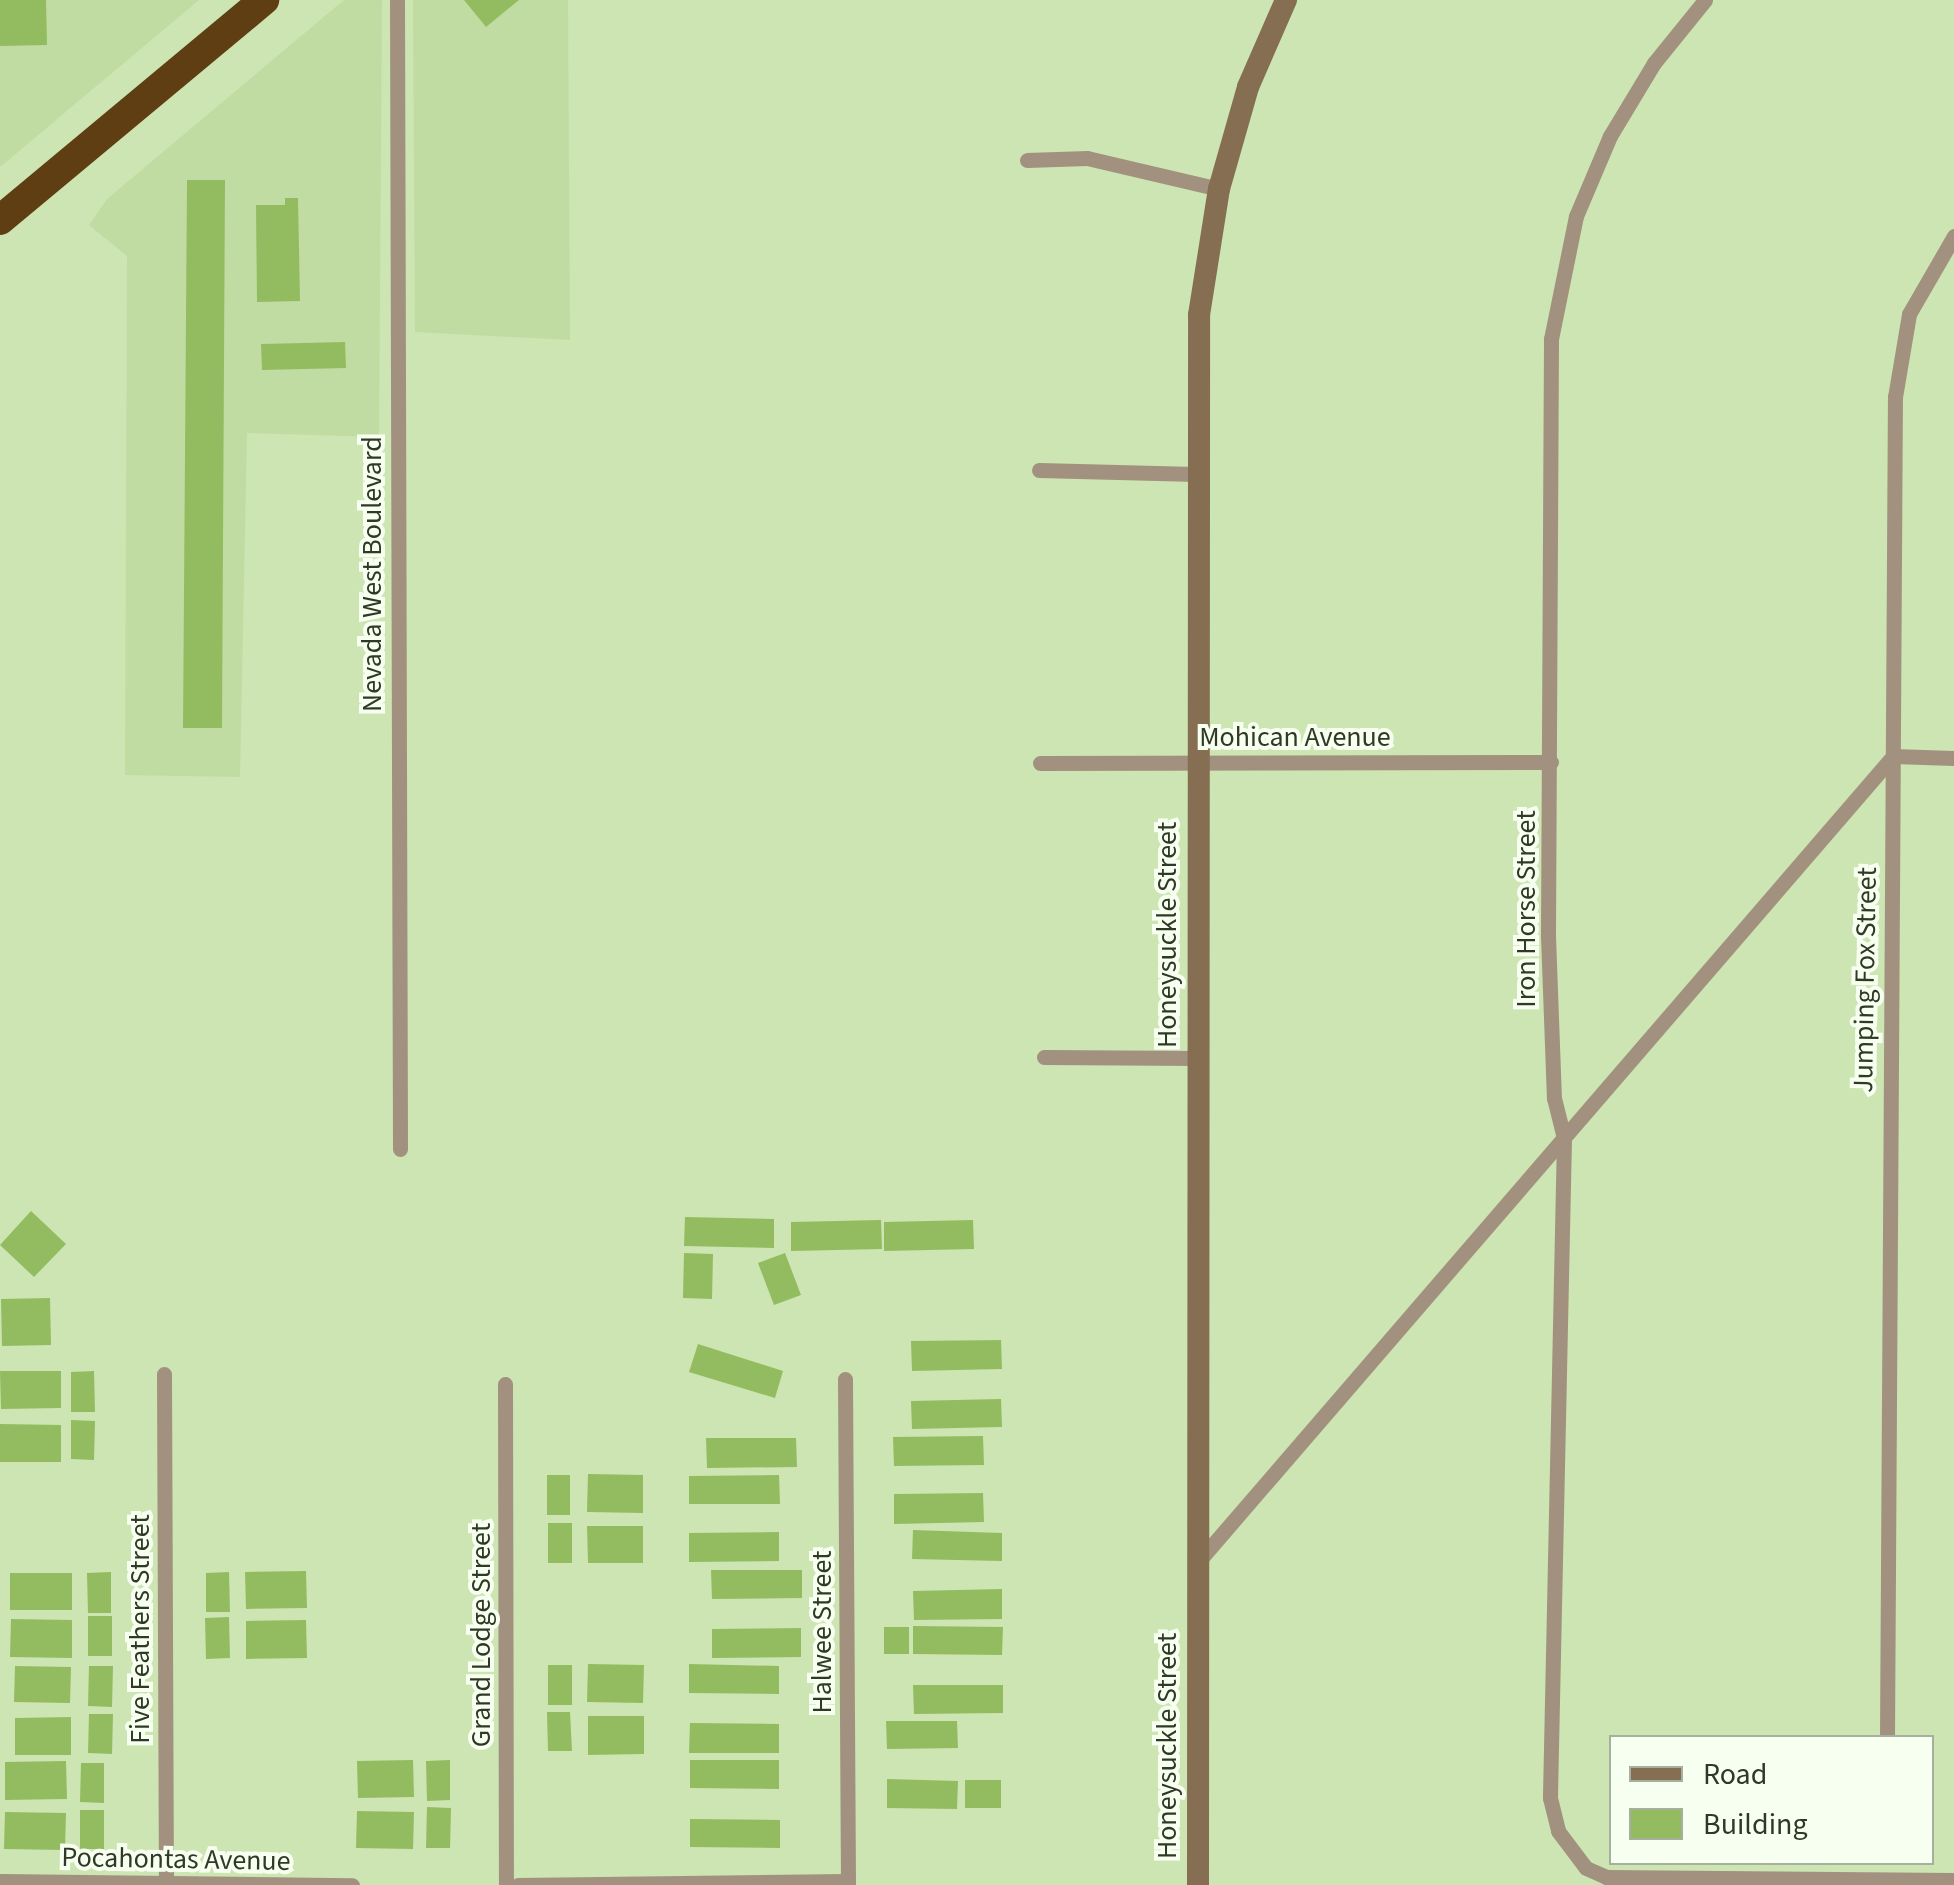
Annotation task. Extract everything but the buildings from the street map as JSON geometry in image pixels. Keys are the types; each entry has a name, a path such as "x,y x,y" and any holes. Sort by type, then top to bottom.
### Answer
{"highway":[{"path":"0,220 264,0"}],"street":[{"name":"Nevada West Boulevard","path":"396,0 400,1148"},
{"name":"Honeysuckle Street","path":"1198,1885 1199,315 1219,189 1248,87 1286,0"},
{"name":"Iron Horse Street","path":"1705,0 1654,63 1610,136 1558,285 1551,339 1551,1023 1554,1098 1564,1138 1550,1798 1558,1831 1586,1868 1606,1877 1888,1880"},
{"path":"1026,160 1088,158 1219,189"},
{"name":"Jumping Fox Street","path":"1887,1735 1895,396 1909,314 1954,236"},
{"path":"1039,470 1196,474"},
{"path":"1196,1563 1893,756 1954,758"},
{"name":"Mohican Avenue","path":"1040,764 1551,762"},
{"path":"1044,1056 1197,1058"},
{"name":"Five Feathers Street","path":"164,1374 166,1885"},
{"name":"Halwee Street","path":"846,1380 848,1883"},
{"name":"Grand Lodge Street","path":"505,1384 506,1885"},
{"path":"1888,1865 1888,1880 1954,1880"},
{"name":"Pocahontas Avenue","path":"0,1881 352,1885"},
{"path":"518,1885 848,1883"}],"shaded area":[{"path":"0,0 199,0 0,167"},
{"path":"344,0 382,0 379,437 247,433 240,777 125,775 127,256 89,225 107,199"},
{"path":"413,0 568,0 570,340 415,332"}]}
